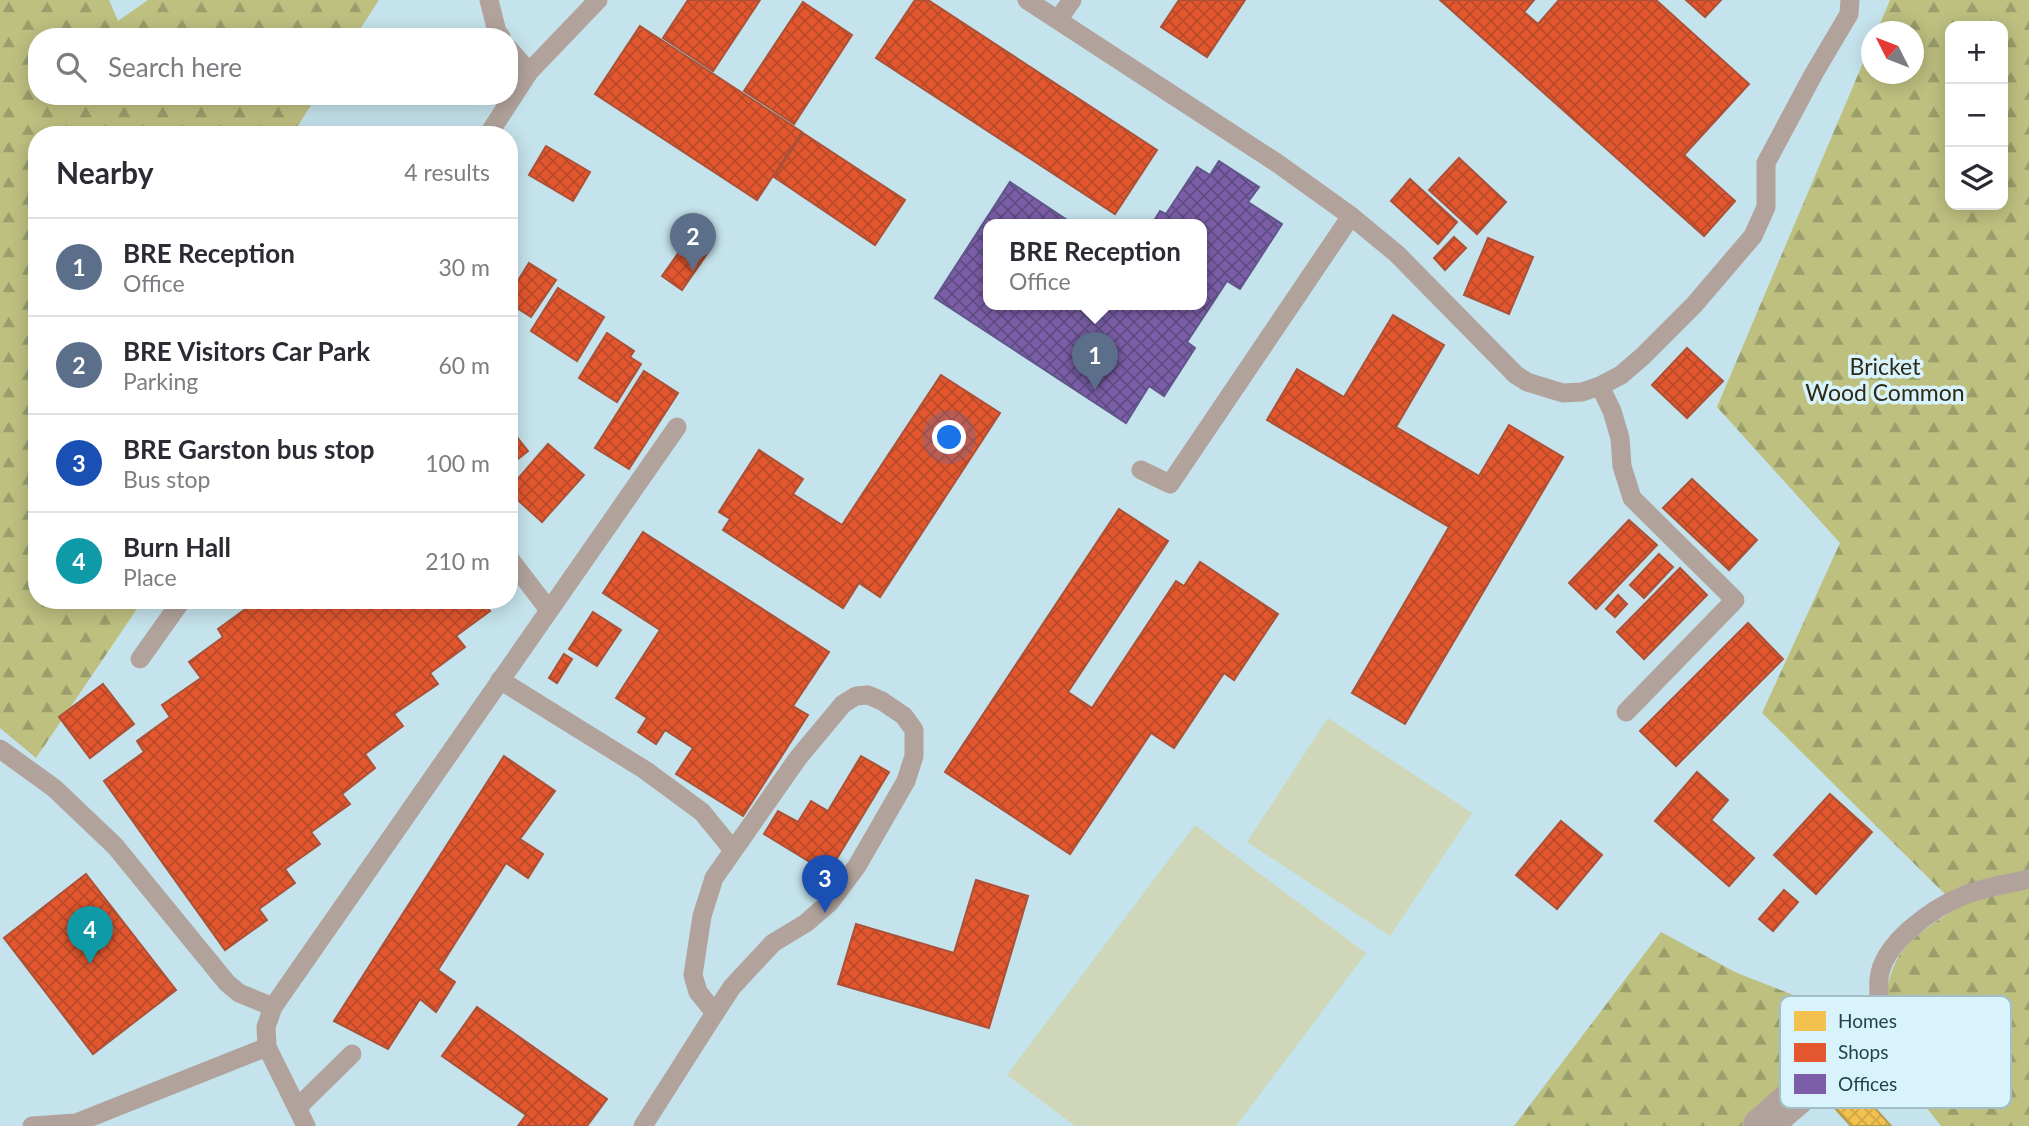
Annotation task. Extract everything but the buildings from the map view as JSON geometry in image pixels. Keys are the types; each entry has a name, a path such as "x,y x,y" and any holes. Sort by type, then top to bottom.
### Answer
{"street":[{"path":"1762,1126 1783,1108"}],"lane":[{"path":"489,0 496,28"},
{"path":"518,89 529,72 598,0"},
{"path":"1027,0 1277,163 1350,216 1397,254 1516,375 1527,382 1563,393 1582,392 1621,375 1694,305 1753,236 1766,207 1766,163 1849,14 1850,0"},
{"path":"1058,20 1072,0"},
{"path":"518,59 529,72"},
{"path":"494,126 508,105"},
{"path":"1141,470 1170,484 1350,216"},
{"path":"1600,386 1612,411 1620,438 1622,466 1632,498 1735,600 1626,712"},
{"path":"306,1126 267,1047 266,1027 273,1007 677,427"},
{"path":"518,570 549,610"},
{"path":"140,659 176,609"},
{"path":"500,680 645,771 702,813 733,850"},
{"path":"643,1126 732,987 773,943 806,923 830,902 858,866 906,781 914,756 914,730 904,716 882,701 868,695 856,695 843,704 798,758 714,878 702,916 693,975 698,992 715,1013"},
{"path":"0,748 54,788 115,846 227,983 239,993 273,1007"},
{"path":"1880,996 1879,977 1888,952 1904,933 1965,895 2029,879"},
{"path":"32,1126 76,1123 267,1047"},
{"path":"298,1107 352,1054"}],"green space":[{"path":"0,0 109,0 118,21 148,0 379,0 361,28 28,28 28,105 311,105 298,126 28,126 28,609 137,609 36,758 0,728"},
{"name":"Bricket Wood Common","path":"1890,0 2029,0 2029,1126 1941,1126 1927,1108 2011,1108 2011,996 1886,996 1894,967 1904,948 1958,907 1762,713 1840,543 1717,407 1861,68 1861,84 1924,84 1924,21 1881,21"},
{"path":"1328,718 1472,813 1390,936 1247,842"},
{"path":"1195,825 1366,953 1236,1126 1075,1126 1007,1075"},
{"path":"1661,932 1737,973 1796,996 1780,996 1780,1092 1742,1126 1514,1126"}],"place":[{"name":"BRE Visitors Car Park","path":"693,271"},
{"name":"BRE Reception","path":"1095,390"},
{"name":"BRE Garston bus stop","path":"825,913"},
{"name":"Burn Hall","path":"90,964"}]}
